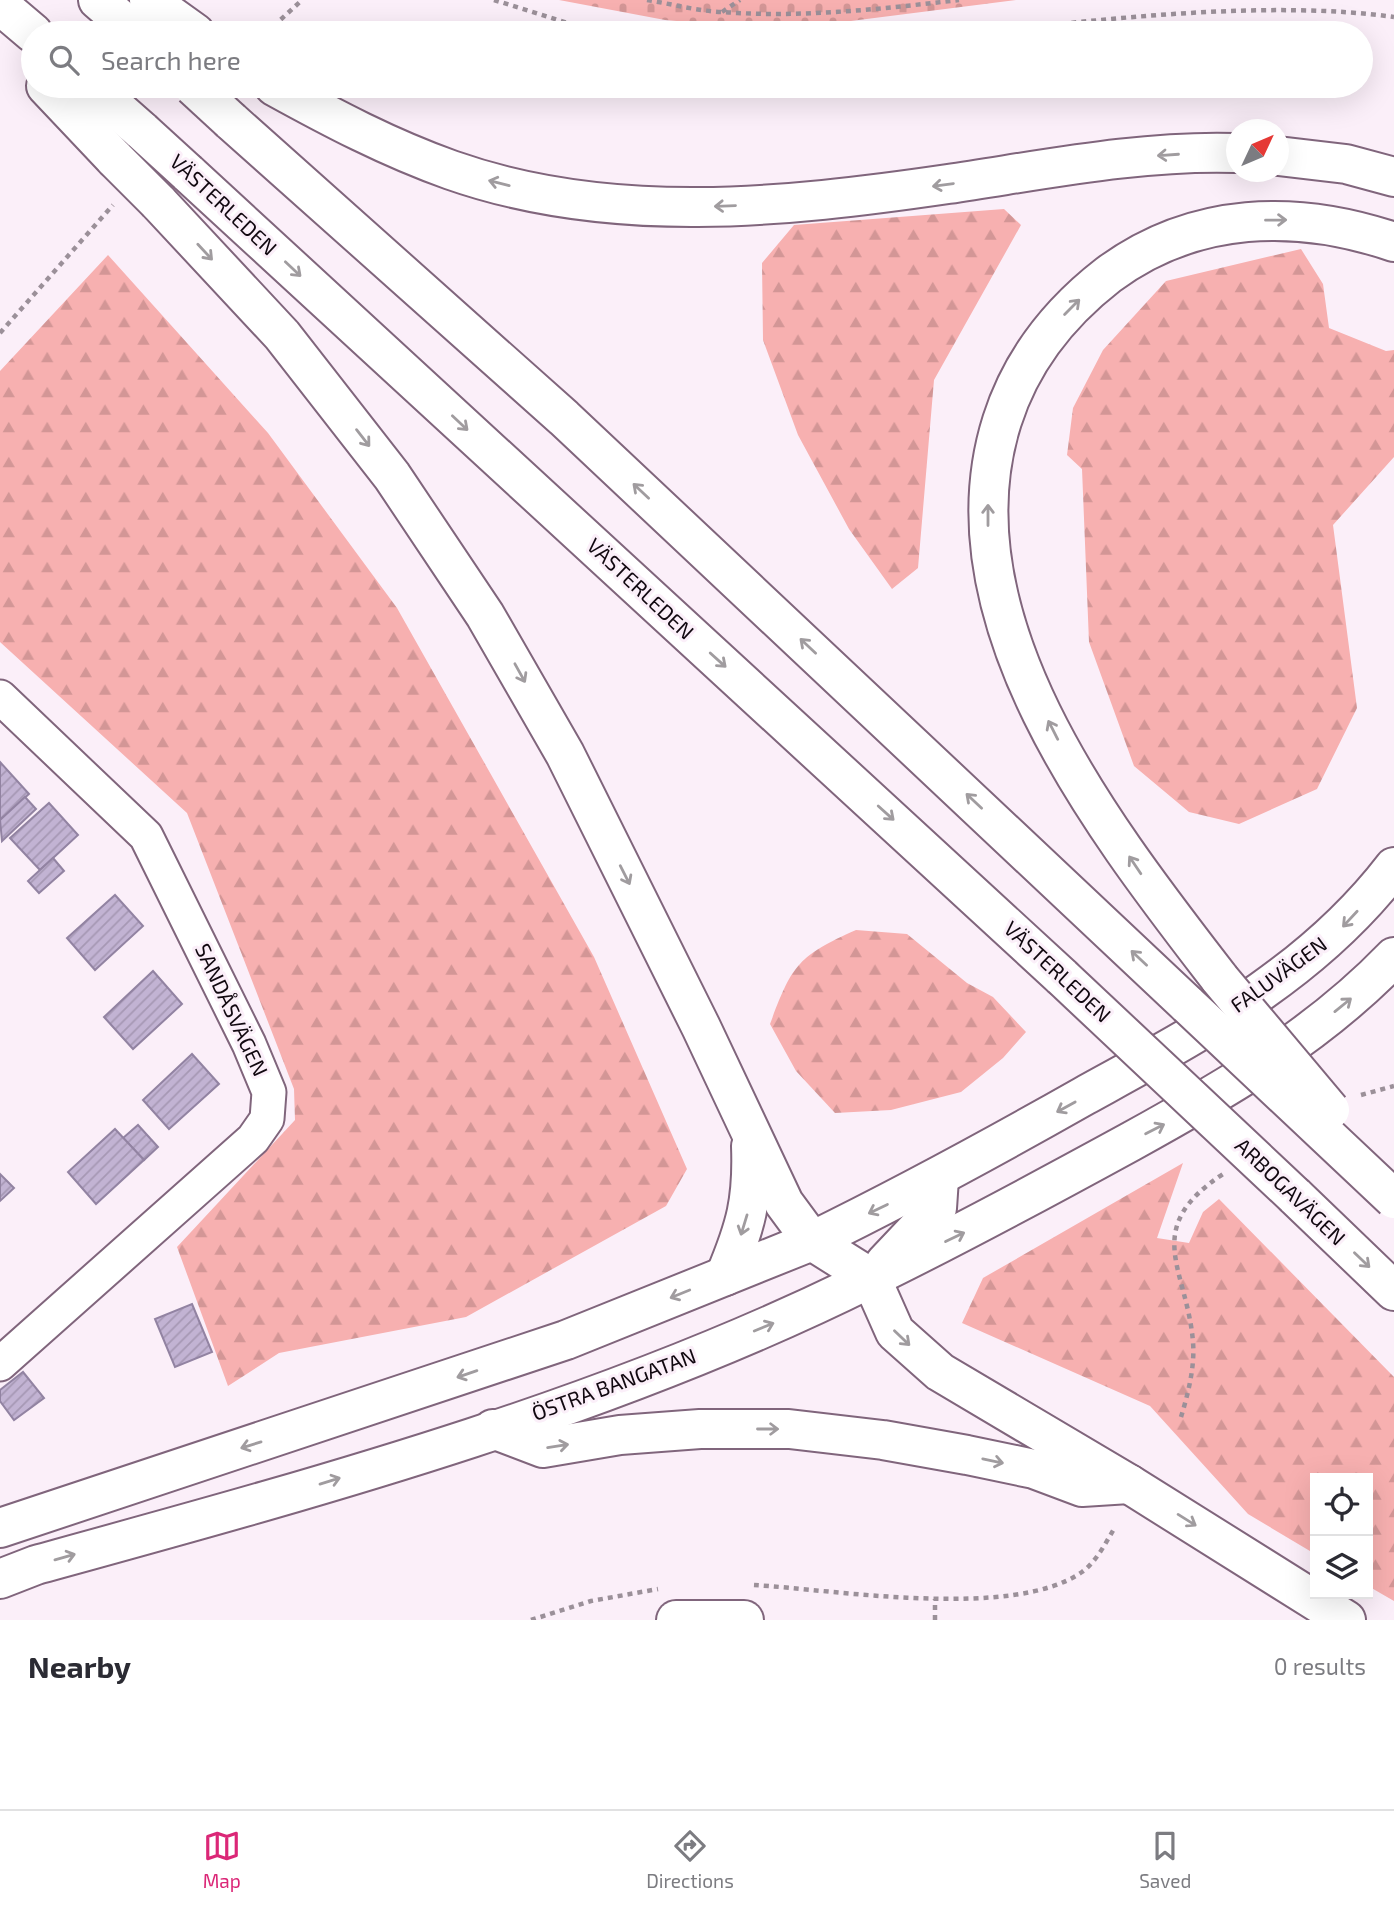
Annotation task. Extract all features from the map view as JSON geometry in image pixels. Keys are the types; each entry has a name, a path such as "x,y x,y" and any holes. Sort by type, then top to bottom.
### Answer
{"main road":[{"path":"98,0 122,21"},
{"path":"149,0 178,21"},
{"name":"VÄSTERLEDEN","path":"57,98 282,335 418,513 513,661 565,754 701,1027 784,1203 811,1241"},
{"name":"VÄSTERLEDEN","path":"105,98 1062,977 1191,1101"},
{"path":"206,98 564,418 1394,1199"},
{"path":"298,98 369,136 453,170 548,195 645,206 793,203 903,191 1126,158 1226,153"},
{"path":"1289,157 1346,164 1394,177"},
{"path":"1394,242 1347,227 1277,219 1237,223 1196,232 1157,247 1119,267 1085,293 1055,324 1029,360 1009,400 995,443 988,486 988,528 993,572 1019,660 1063,751 1153,892 1220,979 1394,1191"},
{"name":"FALUVÄGEN","path":"939,1178 1148,1063 1266,989 1307,959 1339,930 1394,867"},
{"path":"1191,1101 1298,1039 1346,1003 1394,957"},
{"name":"ARBOGAVÄGEN","path":"1191,1101 1394,1291"},
{"name":"ÖSTRA BANGATAN","path":"0,1579 36,1565 331,1481 621,1385 783,1319 871,1278 1017,1205 1191,1101"},
{"path":"725,1276 747,1220 752,1184 750,1133"},
{"path":"0,1528 566,1340 811,1241 939,1178"},
{"path":"871,1278 937,1208 939,1178"},
{"path":"811,1241 871,1278 895,1332 940,1372 1129,1484 1346,1620"},
{"path":"493,1429 542,1448 620,1435 700,1429 789,1429 883,1440 967,1455 1034,1469 1083,1487 1129,1484"},
{"path":"673,1604 744,1602"}],"street":[{"name":"SANDÅSVÄGEN","path":"0,697 146,836 249,1044 269,1092 267,1119 253,1139 0,1364"}],"path":[{"path":"279,21 302,0"},
{"path":"494,0 561,21"},
{"path":"647,0 721,12 850,12 959,0"},
{"path":"721,12 740,0"},
{"path":"1085,21 1274,2 1334,7 1394,17"},
{"path":"0,333 120,197"},
{"path":"1181,1417 1188,1395 1193,1342 1172,1252 1175,1231 1192,1199 1224,1173"},
{"path":"744,1602 1024,1595 1049,1590 1083,1572 1114,1529"},
{"path":"935,1599 935,1620"},
{"path":"531,1620 591,1601 673,1604"}],"green space":[{"path":"559,0 1016,0 851,21 665,20"},
{"path":"1004,209 1021,225 934,380 918,568 892,589 849,529 798,435 763,340 762,263 794,225"},
{"path":"1301,249 1323,284 1329,328 1386,351 1394,350 1394,457 1333,525 1357,708 1317,789 1239,824 1189,812 1134,766 1089,642 1082,469 1067,455 1073,408 1103,350 1166,281"},
{"path":"108,255 268,433 397,608 594,957 687,1169 666,1206 466,1317 279,1353 228,1386 177,1247 295,1120 294,1089 187,813 0,642 0,371"},
{"path":"856,930 907,934 967,983 993,997 1026,1032 1003,1058 961,1092 891,1110 835,1113 796,1071 770,1024 784,988 799,965 821,948"},
{"path":"1183,1163 1157,1238 1189,1243 1203,1212 1219,1199 1394,1377 1394,1601 1373,1589 1373,1473 1310,1473 1310,1551 1248,1514 1150,1406 962,1323 983,1278"}],"building":[{"path":"0,762 29,794 0,820"},
{"path":"25,797 36,809 2,841 0,820"},
{"path":"49,803 78,835 40,870 10,838"},
{"path":"53,858 64,871 39,893 28,881"},
{"path":"115,895 143,926 95,970 67,938"},
{"path":"153,971 182,1004 133,1049 104,1017"},
{"path":"192,1054 219,1084 169,1129 143,1100"},
{"path":"138,1125 158,1147 144,1160 123,1138"},
{"path":"115,1129 144,1160 96,1204 68,1172"},
{"path":"0,1174 14,1188 0,1201"},
{"path":"192,1304 212,1352 175,1367 155,1319"},
{"path":"23,1372 44,1398 14,1420 0,1401 0,1390"}]}
